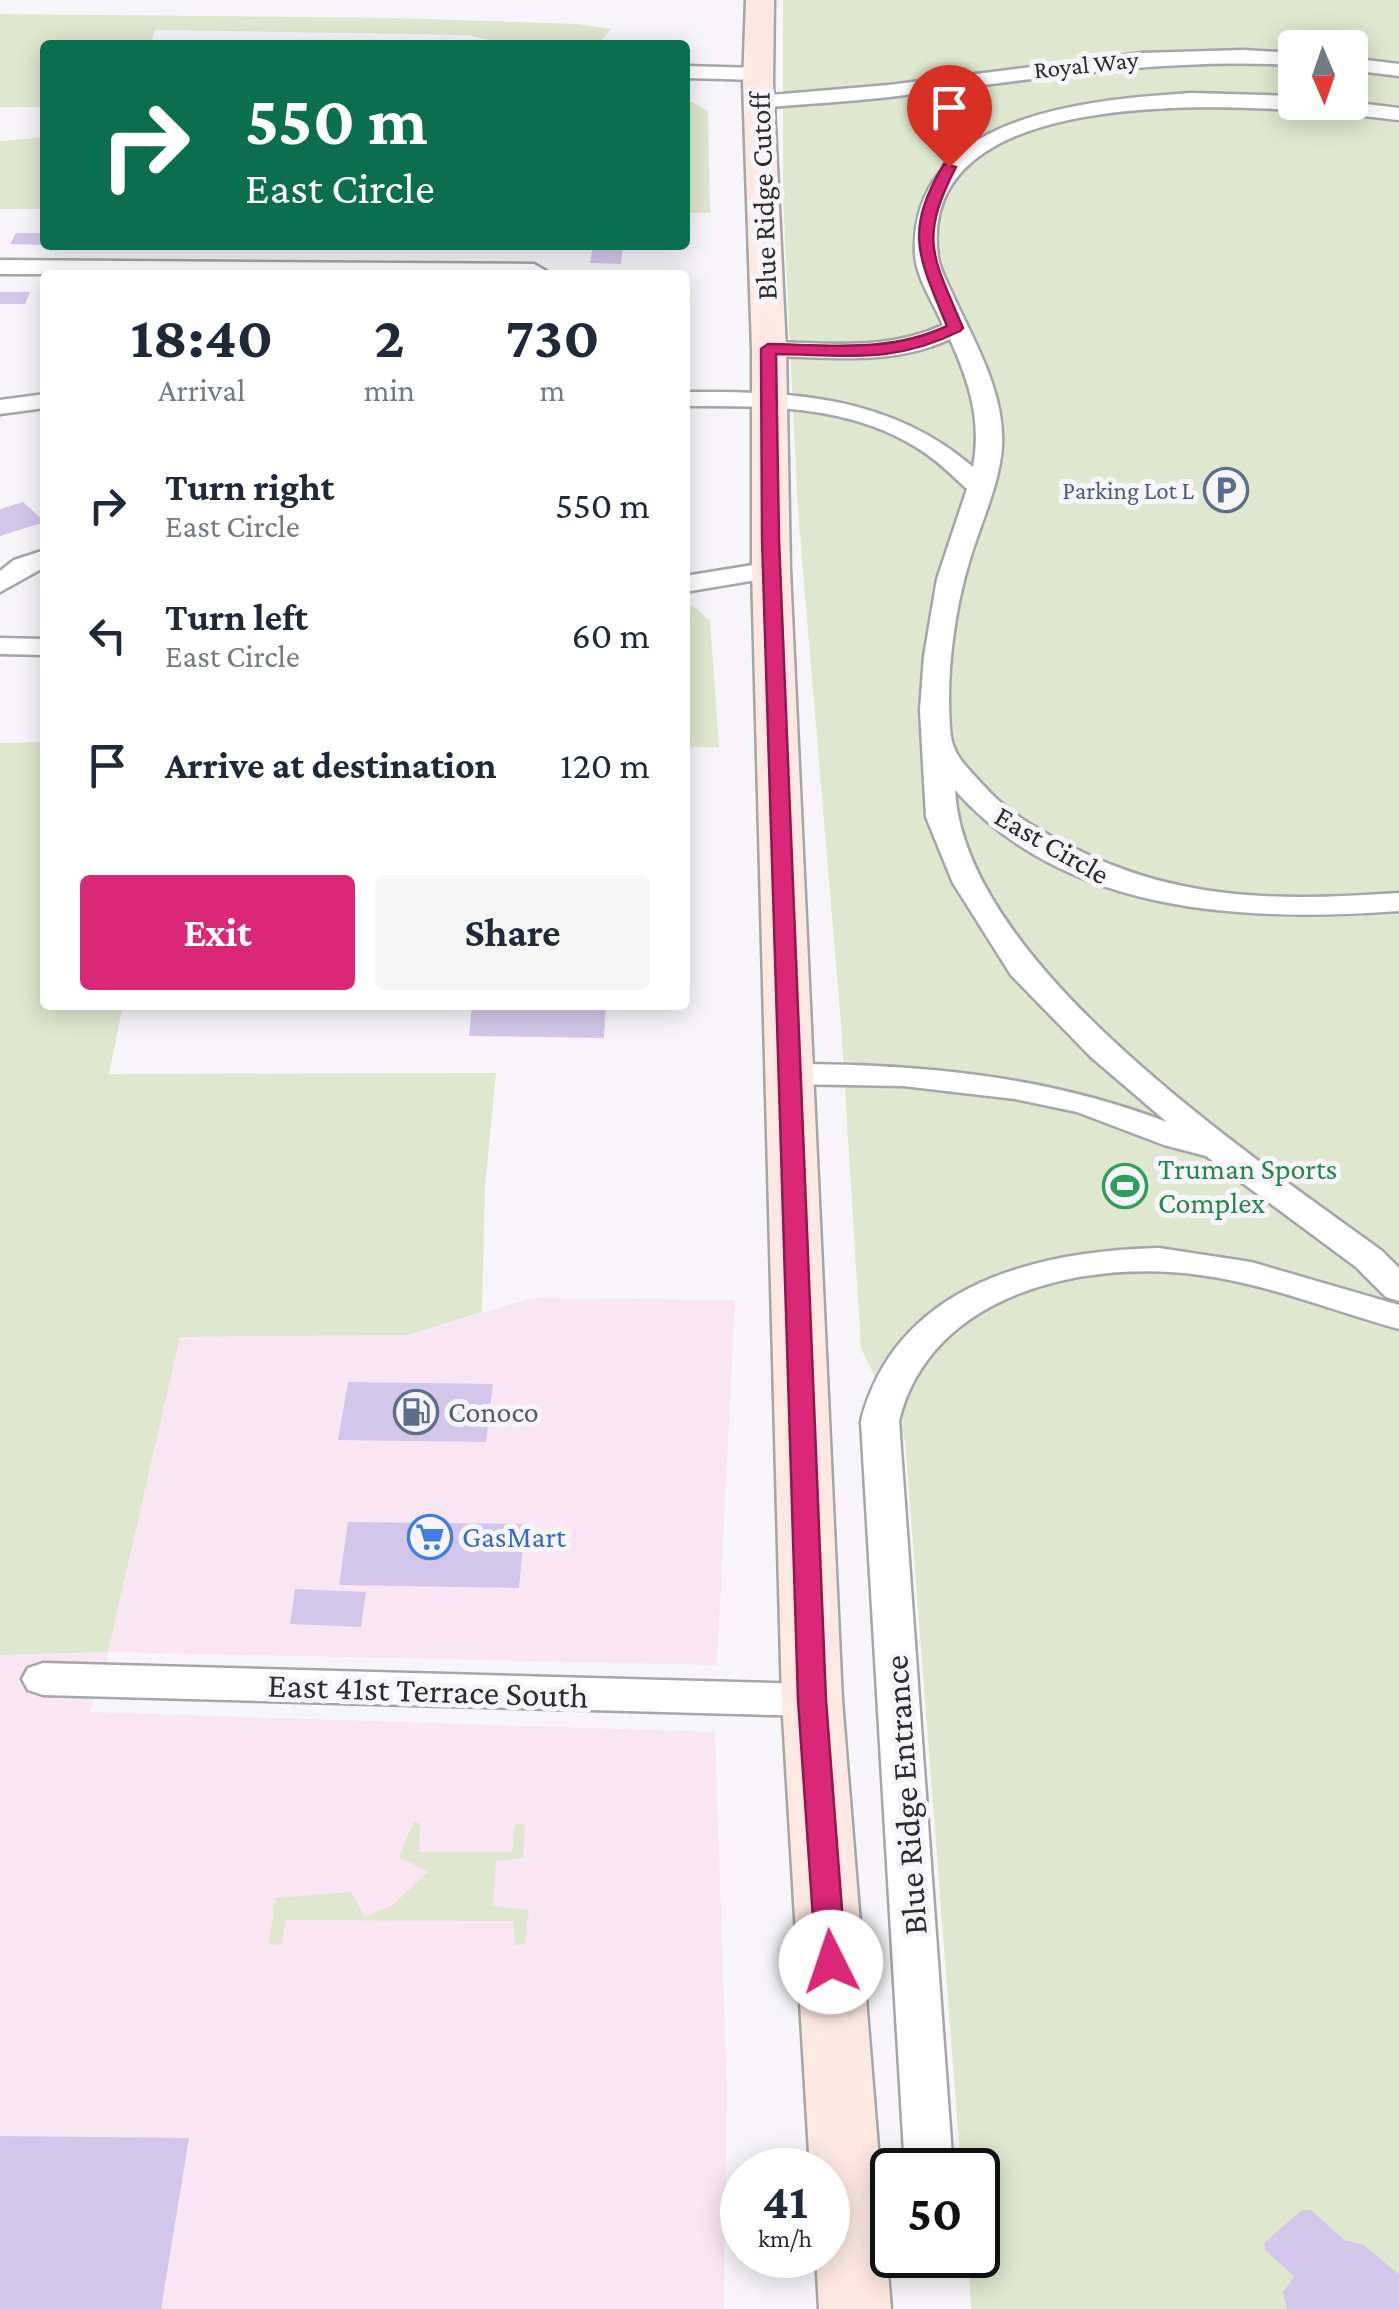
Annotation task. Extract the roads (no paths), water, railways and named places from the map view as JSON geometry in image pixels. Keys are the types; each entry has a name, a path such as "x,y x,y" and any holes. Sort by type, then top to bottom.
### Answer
{"main road":[{"name":"Blue Ridge Cutoff","path":"760,0 771,570 812,1700 870,2201"},
{"name":"Blue Ridge Cutoff","path":"855,2309 870,2216"}],"street":[{"name":"Royal Way","path":"759,86 889,91 1107,60 1190,55 1278,58"},
{"path":"1368,66 1398,70"},
{"path":"690,73 759,86"},
{"path":"690,82 759,86"},
{"path":"1278,100 1167,98 1069,112 998,135 949,167 927,208 926,256 981,380 989,444 980,486 953,567 936,687 941,817 968,883 1022,968 1103,1050 1217,1147 1369,1259 1399,1289"},
{"path":"1368,110 1399,114"},
{"path":"0,267 267,270"},
{"path":"768,349 886,351 919,345 955,328"},
{"path":"690,399 842,406 880,417 929,443 980,486"},
{"path":"0,407 40,402"},
{"path":"0,584 24,566 40,560"},
{"path":"690,583 771,570"},
{"path":"0,646 40,646"},
{"name":"East Circle","path":"938,750 990,813 1061,856 1124,886 1218,905 1290,910 1399,902"},
{"path":"789,1074 890,1073 1001,1085 1091,1106 1193,1143 1217,1147"},
{"name":"Blue Ridge Entrance","path":"929,2148 880,1421 891,1383 916,1347 957,1310 1032,1276 1091,1262 1143,1258 1197,1263 1284,1280 1399,1317"},
{"name":"East 41st Terrace South","path":"44,1679 812,1700"}],"place":[{"name":"Parking Lot L","path":"1226,490"},
{"name":"Truman Sports Complex","path":"1125,1186"},
{"name":"Conoco","path":"416,1412"},
{"name":"GasMart","path":"430,1537"}]}
